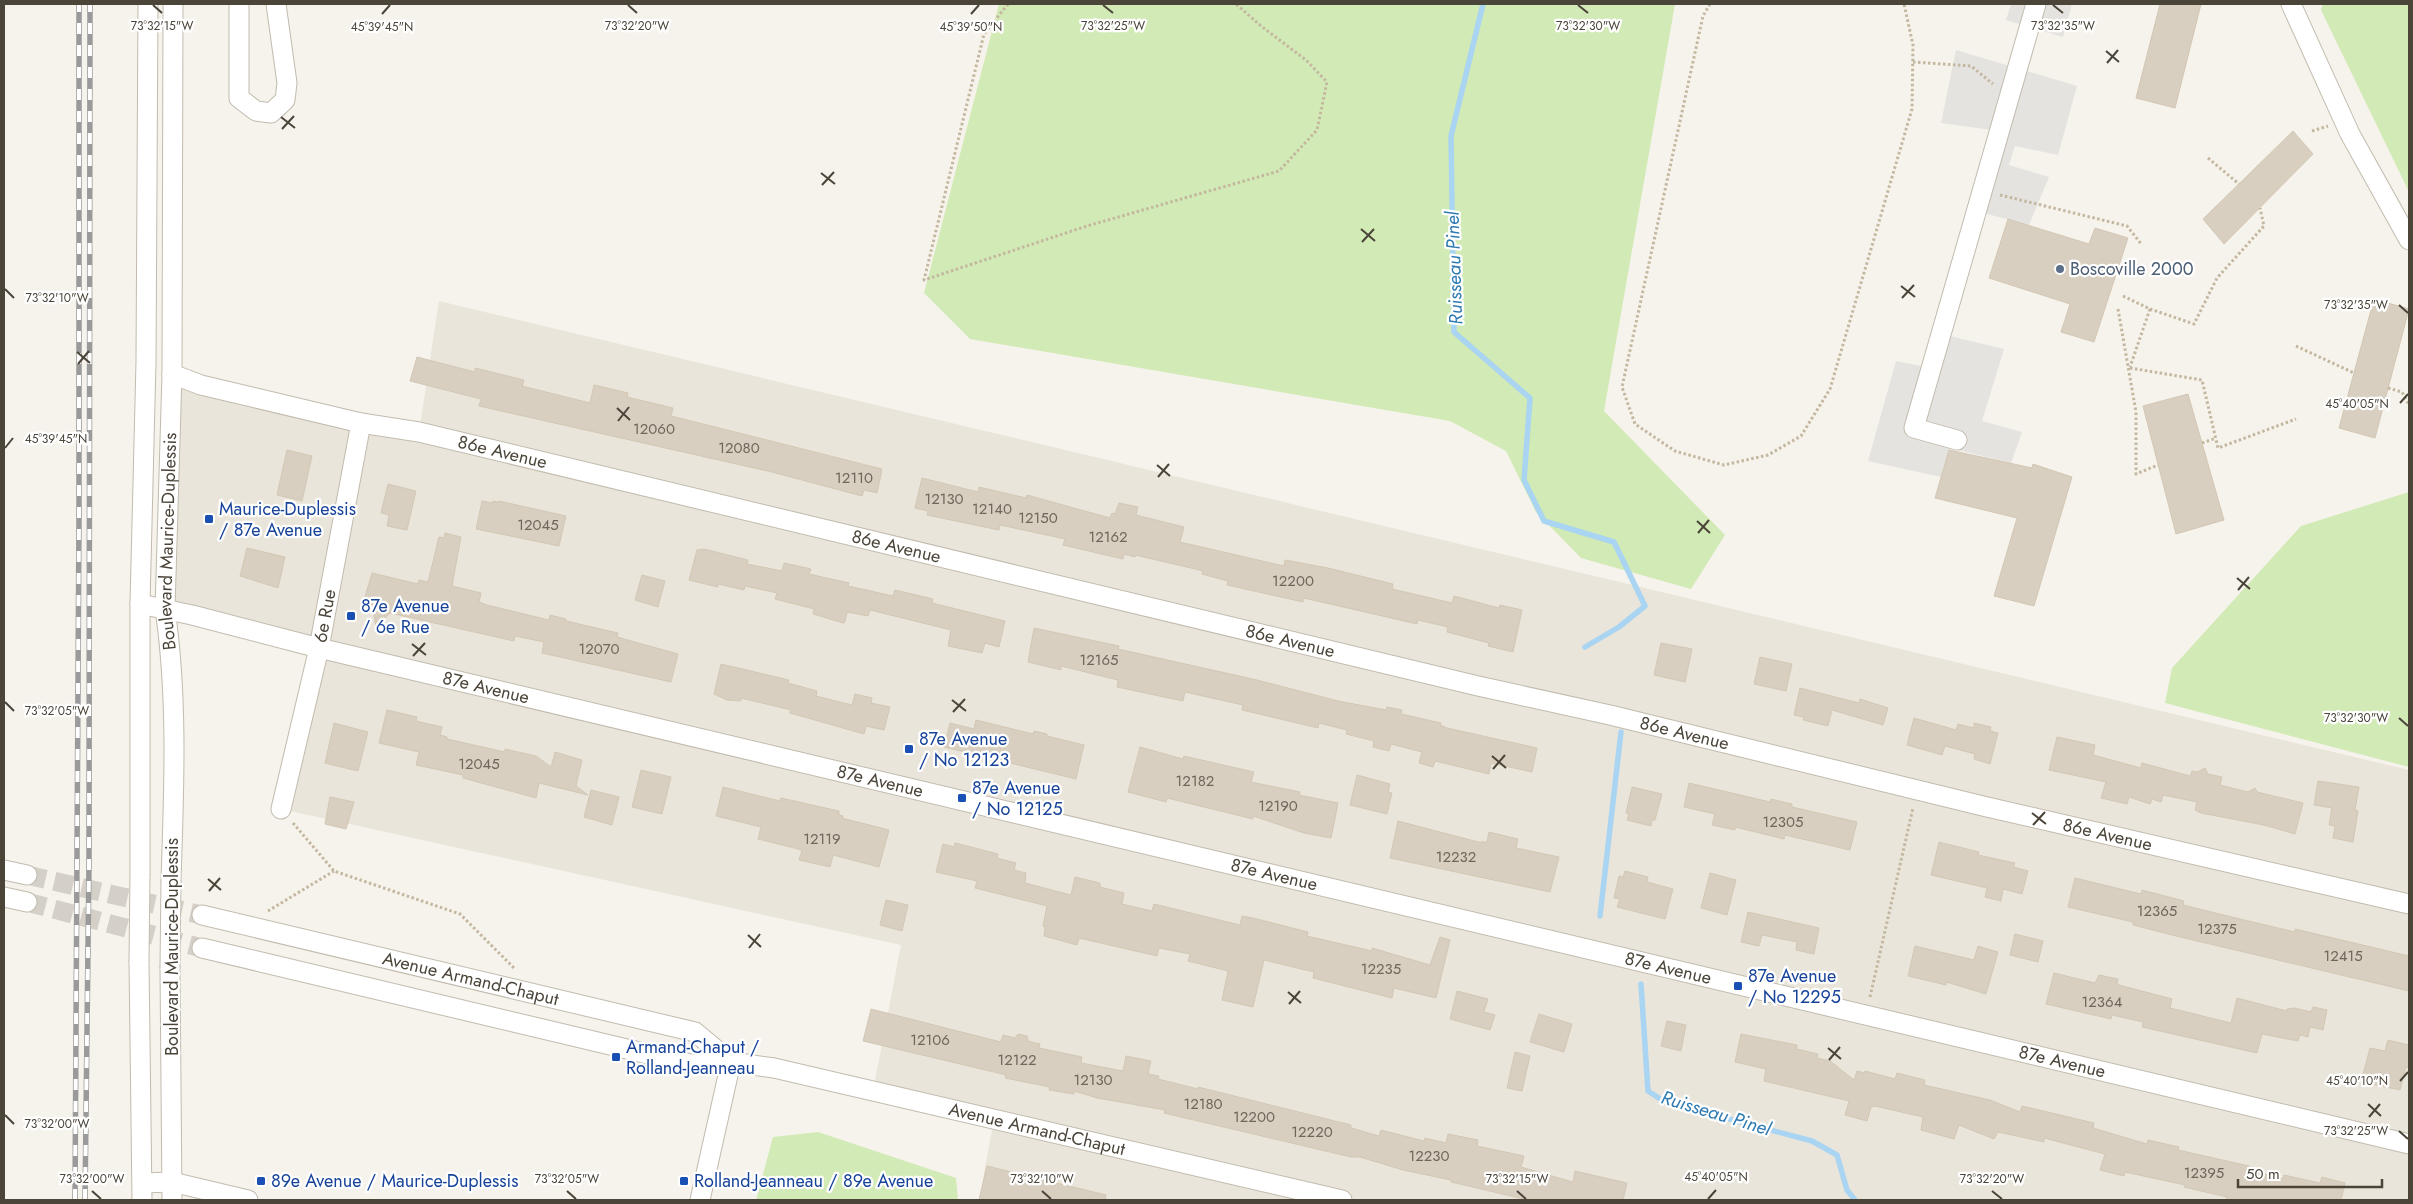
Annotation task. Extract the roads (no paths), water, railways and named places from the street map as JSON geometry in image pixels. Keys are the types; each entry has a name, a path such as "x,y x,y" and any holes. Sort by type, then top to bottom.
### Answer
{"street":[{"name":"Boulevard Maurice-Duplessis","path":"143,1192 140,962 140,604 146,362 148,4"},
{"name":"Boulevard Maurice-Duplessis","path":"172,1191 170,968 174,784 171,647 165,609 172,374 174,4"},
{"path":"239,4 239,98 256,111 271,113 285,100 287,82 276,4"},
{"path":"1957,440 1914,428 2036,4"},
{"path":"2291,4 2350,134 2409,240"},
{"name":"86e Avenue","path":"172,374 201,385 361,423 429,434 1459,682 1610,715 1917,790 2409,904"},
{"name":"6e Rue","path":"281,809 319,648 361,423"},
{"name":"87e Avenue","path":"140,604 2409,1144"},
{"path":"4,870 27,875"},
{"path":"4,897 27,902"},
{"name":"Avenue Armand-Chaput","path":"202,915 695,1032 731,1062"},
{"name":"Avenue Armand-Chaput","path":"202,948 690,1064 731,1062 774,1068 1342,1200"},
{"path":"700,1200 731,1062"},
{"path":"143,1192 172,1191 248,1200"}],"waterway":[{"name":"Ruisseau Pinel","path":"1483,4 1451,136 1454,332 1530,398 1524,480 1544,521 1614,542 1645,606 1619,627 1585,647"},
{"name":"Ruisseau Pinel","path":"1600,916 1621,732"},
{"name":"Ruisseau Pinel","path":"1641,984 1648,1091 1665,1102 1812,1141 1837,1155 1847,1190 1855,1200"}],"tunnel":[{"path":"27,875 202,915"},
{"path":"27,902 202,948"}],"railway":[{"path":"75,1200 79,515 79,4"},
{"path":"85,1200 89,864 90,4"}],"place":[{"name":"Boscoville 2000","path":"2060,269"},
{"name":"Maurice-Duplessis / 87e Avenue","path":"209,519"},
{"name":"87e Avenue / 6e Rue","path":"351,616"},
{"name":"87e Avenue / No 12123","path":"909,749"},
{"name":"87e Avenue / No 12125","path":"962,798"},
{"name":"87e Avenue / No 12295","path":"1738,986"},
{"name":"Armand-Chaput / Rolland-Jeanneau","path":"616,1057"},
{"name":"89e Avenue / Maurice-Duplessis","path":"261,1181"},
{"name":"Rolland-Jeanneau / 89e Avenue","path":"684,1181"}]}
